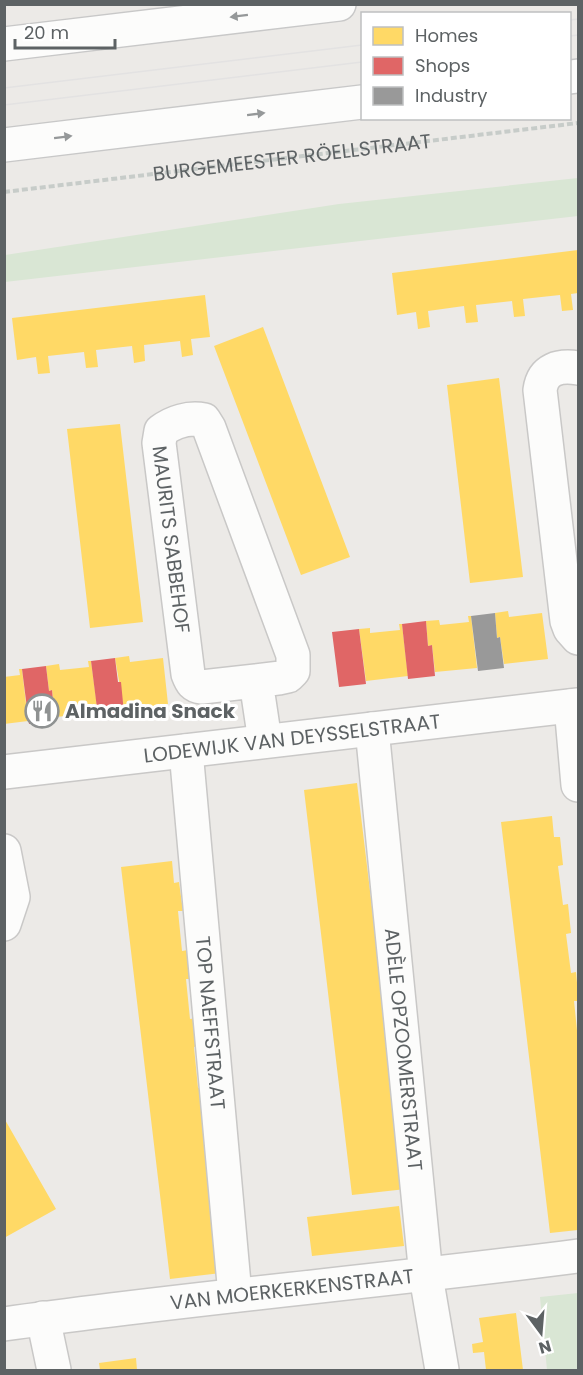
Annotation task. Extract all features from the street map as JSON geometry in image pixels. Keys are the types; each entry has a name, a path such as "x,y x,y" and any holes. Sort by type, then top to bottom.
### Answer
{"street":[{"path":"4,44 339,4"},
{"path":"4,145 361,102"},
{"path":"579,368 569,366 548,373 542,380 540,390 567,621 570,629 579,638"},
{"name":"MAURITS SABBEHOF","path":"194,418 204,420 209,428 293,656 293,671 288,676 256,681 202,687 190,681 159,442 161,431 169,425 194,418"},
{"path":"256,681 265,741"},
{"path":"575,705 579,785"},
{"name":"LODEWIJK VAN DEYSSELSTRAAT","path":"4,772 575,705"},
{"name":"ADÈLE OPZOOMERSTRAAT","path":"372,729 426,1276 442,1371"},
{"name":"TOP NAEFFSTRAAT","path":"186,751 235,1295"},
{"path":"4,851 13,897 4,924"},
{"name":"VAN MOERKERKENSTRAAT","path":"4,1324 235,1295 426,1276 579,1256"},
{"path":"43,1318 54,1371"}],"path":[{"name":"BURGEMEESTER RÖELLSTRAAT","path":"4,192 579,123"}],"green space":[{"path":"578,178 578,216 5,282 5,255 339,204"},
{"path":"578,1293 578,1370 547,1370 540,1297"}],"building: Homes":[{"path":"578,250 578,293 571,294 573,310 562,311 560,295 523,299 525,316 514,317 512,301 476,305 478,322 466,323 464,306 428,311 430,327 418,329 416,312 397,315 392,273"},
{"path":"205,295 210,337 191,339 193,355 182,357 180,341 144,345 145,361 134,363 132,346 96,350 98,367 86,368 84,352 48,356 50,373 38,374 36,357 17,360 12,318"},
{"path":"263,327 350,557 301,575 214,346"},
{"path":"499,378 523,577 470,583 447,385"},
{"path":"120,424 143,622 90,628 67,429"},
{"path":"508,611 509,617 542,613 548,659 504,664 500,637 497,638 495,613"},
{"path":"468,616 471,616 477,668 435,672 432,645 428,646 426,621 439,620 440,625 469,622"},
{"path":"399,624 402,624 408,676 366,681 359,629 370,628 370,633 400,630"},
{"path":"129,656 130,662 163,658 168,704 124,710 115,658"},
{"path":"88,661 91,661 98,713 55,717 46,666 59,664 60,670 89,667"},
{"path":"19,669 22,669 28,721 4,724 4,677 20,675"},
{"path":"357,783 406,1189 352,1195 304,790"},
{"path":"552,816 554,837 560,837 563,865 558,866 563,905 568,904 571,933 566,934 571,973 576,972 578,993 578,1001 574,1001 578,1040 578,1230 550,1233 501,822"},
{"path":"172,861 174,883 179,882 183,911 178,911 182,951 188,950 192,979 186,979 190,1019 196,1018 199,1046 194,1047 198,1088 204,1087 208,1116 202,1117 221,1273 170,1279 121,867"},
{"path":"4,1118 56,1209 4,1238"},
{"path":"399,1206 404,1246 312,1256 307,1217"},
{"path":"516,1313 523,1370 486,1370 484,1352 473,1353 472,1344 483,1342 479,1318"},
{"path":"136,1358 137,1370 100,1370 99,1363"}],"building: Shops":[{"path":"426,621 428,646 432,645 435,676 408,679 402,624"},
{"path":"359,629 366,684 339,687 332,632"},
{"path":"115,658 118,682 121,682 124,713 98,716 91,661"},
{"path":"46,666 49,691 52,690 55,721 29,724 22,669"}],"building: Industry":[{"path":"495,613 497,638 500,637 504,668 478,671 471,616"}],"tram line":[{"path":"571,20 578,19"},
{"path":"571,36 578,35"},
{"path":"4,88 361,45"},
{"path":"4,105 361,62"}],"place":[{"name":"Almadina Snack","path":"42,711"}]}
